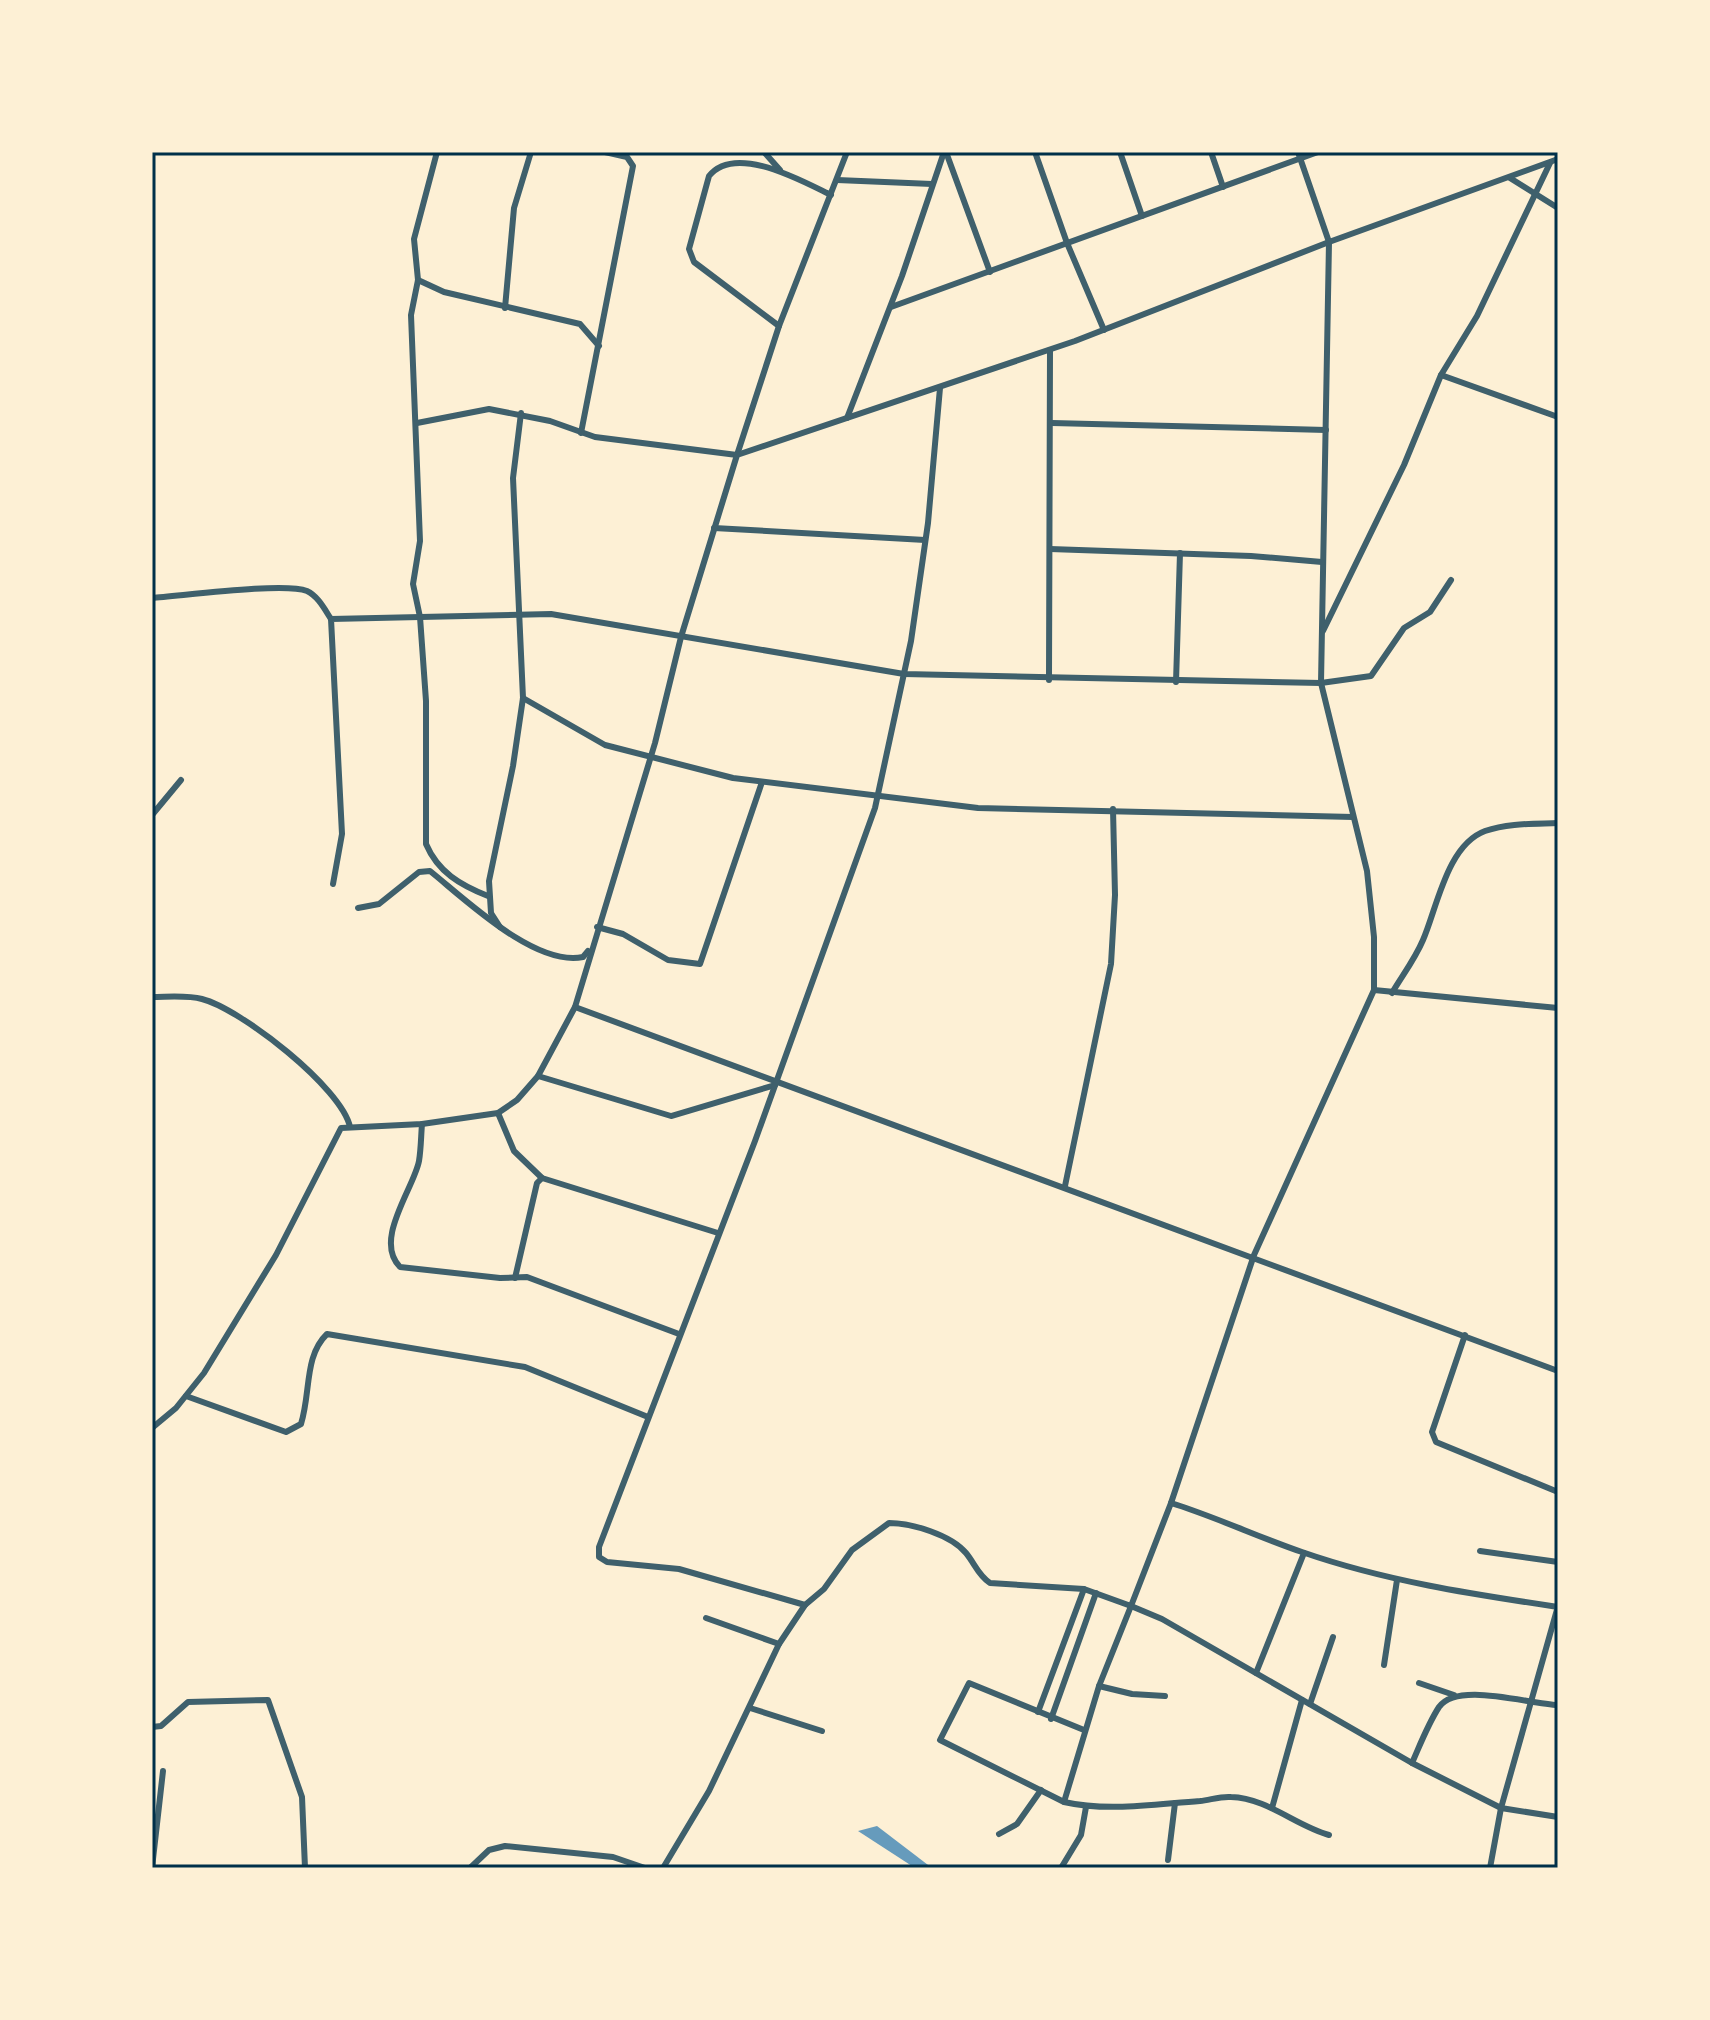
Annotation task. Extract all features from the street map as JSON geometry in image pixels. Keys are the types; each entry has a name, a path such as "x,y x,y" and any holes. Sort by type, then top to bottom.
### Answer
{"street":[{"path":"437,152 414,239 418,280 411,315 420,541 413,584 420,617 426,701 426,844 433,861 461,886 488,896"},
{"path":"505,308 514,208 531,152"},
{"path":"581,433 633,166 627,157 605,152"},
{"path":"764,152 780,170"},
{"path":"152,1428 186,1396 204,1373 276,1255 341,1128 422,1124 498,1113 517,1100 538,1076 575,1007 590,949 650,759 681,637 737,455 779,326 847,152"},
{"path":"847,418 891,307 945,152"},
{"path":"945,152 990,272"},
{"path":"1035,152 1067,243 1104,330"},
{"path":"1120,152 1142,216"},
{"path":"1211,152 1223,187"},
{"path":"891,307 1223,187 1299,155 1318,152"},
{"path":"1064,1802 1099,1686 1171,1503 1254,1255 1374,990 1374,937 1367,871 1321,683 1329,242 1299,155"},
{"path":"417,423 478,409 521,413 581,433 737,455 1050,350 1329,242 1558,159"},
{"path":"779,326 703,272 689,249 709,176 716,167 727,163 780,170 831,195"},
{"path":"1321,635 1404,465 1441,375 1477,316 1550,163"},
{"path":"1510,178 1558,208"},
{"path":"837,180 932,184"},
{"path":"418,280 444,292 580,324 599,346"},
{"path":"1049,680 1050,350"},
{"path":"1441,375 1558,417"},
{"path":"805,1605 679,1569 607,1562 599,1557 599,1547 776,1083 877,798 904,674 925,540 940,388"},
{"path":"500,927 491,913 488,896 523,698 513,456 521,413"},
{"path":"1052,423 1326,430"},
{"path":"714,528 925,540"},
{"path":"1050,549 1322,562"},
{"path":"1176,682 1180,553"},
{"path":"331,619 378,615 551,614 904,674 1049,680 1321,683 1371,676 1404,628 1430,612 1451,580"},
{"path":"152,598 245,590 306,591 319,601 331,619 342,834 333,884"},
{"path":"523,698 605,745 650,759 762,782 978,808 1353,817"},
{"path":"152,815 181,780"},
{"path":"597,927 623,934 668,960 700,964 762,782"},
{"path":"1065,1186 1111,964 1115,895 1113,809"},
{"path":"1392,993 1422,943 1456,857 1472,839 1484,831 1517,824 1558,823"},
{"path":"358,908 379,904 419,872 430,871 500,927 562,958 583,957 590,949"},
{"path":"1374,990 1558,1008"},
{"path":"152,997 201,998 228,1009 316,1075 347,1112 350,1127"},
{"path":"575,1007 776,1083 1254,1255 1558,1371"},
{"path":"538,1076 671,1116 776,1083"},
{"path":"498,1113 514,1151 542,1178 718,1233"},
{"path":"422,1124 419,1162 396,1216 394,1261 400,1267 527,1277 679,1334"},
{"path":"515,1278 537,1183 542,1178"},
{"path":"186,1396 286,1432 301,1424 309,1399 310,1364 317,1344 327,1334 525,1367 648,1417"},
{"path":"1465,1335 1432,1432 1436,1442 1558,1492"},
{"path":"1171,1503 1304,1553 1397,1580 1558,1606 1501,1808 1490,1868"},
{"path":"663,1868 709,1791 779,1644 805,1605 824,1589 852,1550 889,1523 944,1538 966,1552 980,1576 990,1583 1084,1589 1162,1619 1412,1763 1501,1808 1558,1817"},
{"path":"1480,1551 1558,1562"},
{"path":"1256,1673 1304,1553"},
{"path":"1384,1665 1397,1580"},
{"path":"1038,1712 1084,1589"},
{"path":"1051,1719 1096,1593"},
{"path":"706,1618 779,1644"},
{"path":"1310,1704 1333,1637"},
{"path":"1084,1730 969,1683 940,1740 1064,1802 1086,1807 1231,1797 1272,1808 1307,1829 1329,1835"},
{"path":"1419,1683 1454,1695 1469,1693 1531,1704 1558,1705"},
{"path":"1099,1686 1132,1694 1165,1696"},
{"path":"1412,1763 1440,1705 1454,1695"},
{"path":"152,1727 161,1726 188,1702 268,1700 302,1797 305,1868"},
{"path":"1272,1808 1281,1763 1302,1700"},
{"path":"750,1708 822,1731"},
{"path":"152,1868 163,1771"},
{"path":"999,1834 1017,1824 1041,1790"},
{"path":"1168,1860 1175,1803"},
{"path":"1061,1868 1081,1835 1086,1807"},
{"path":"470,1868 489,1850 505,1846 613,1857 645,1868"}],"water":[{"path":"877,1826 932,1868 915,1868 858,1831"}]}
